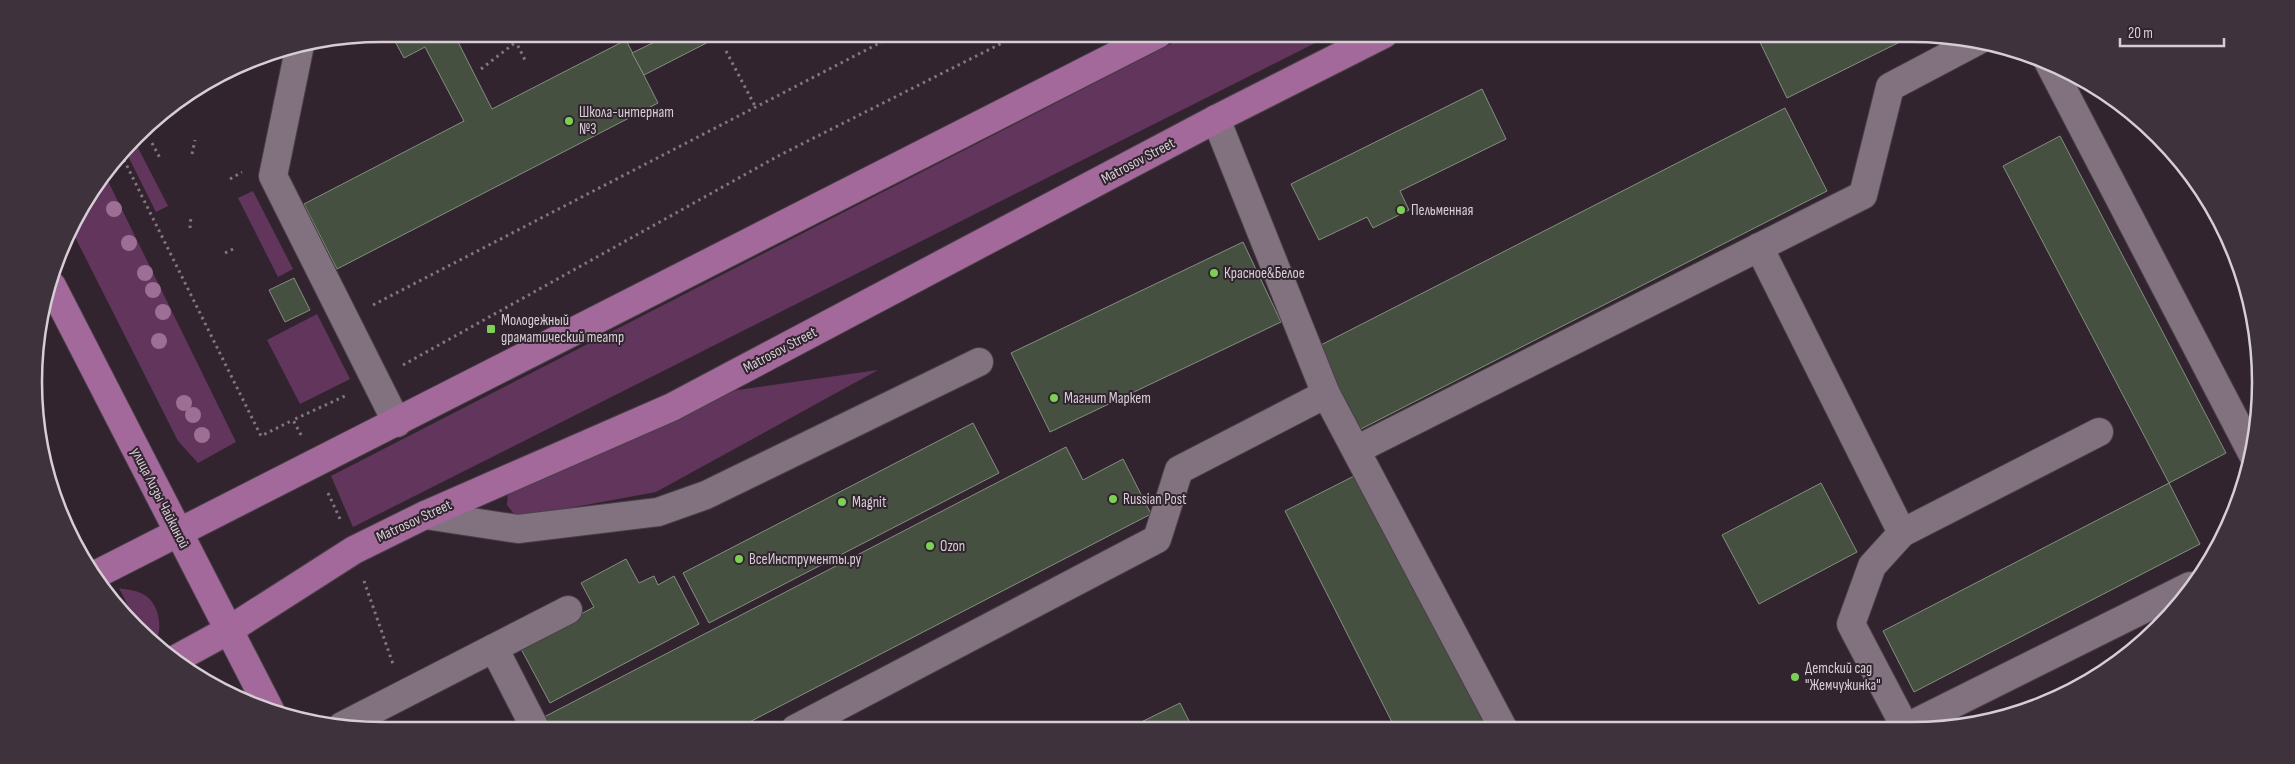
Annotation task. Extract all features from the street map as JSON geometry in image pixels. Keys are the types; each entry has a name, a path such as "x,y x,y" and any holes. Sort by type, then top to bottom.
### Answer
{"main road":[{"path":"101,572 397,423 1142,42"},
{"name":"Matrosov Street","path":"182,656 229,630 354,550 425,515 672,407 1216,119 1368,42"},
{"name":"улица Лизы Чайкиной","path":"55,292 265,700"}],"lane":[{"path":"1356,450 1863,195 1890,87 1966,47"},
{"path":"298,53 273,176 397,423"},
{"path":"2055,74 2247,442"},
{"path":"1216,119 1326,394 1500,722"},
{"path":"1760,248 1902,533"},
{"path":"425,515 518,529 658,512 706,495 980,362"},
{"path":"810,722 1157,539 1179,470 1326,394"},
{"path":"1903,722 1851,624 1872,566 1902,533 2099,432"},
{"path":"1916,722 2181,591"},
{"path":"353,720 568,610"},
{"path":"494,648 532,722"}],"path":[{"path":"481,69 516,42 526,62"},
{"path":"346,319 881,42"},
{"path":"780,155 1004,42"},
{"path":"726,51 755,106"},
{"path":"192,154 195,140"},
{"path":"152,143 160,158"},
{"path":"124,161 261,436 293,420"},
{"path":"230,178 244,171"},
{"path":"190,228 191,216"},
{"path":"225,253 235,248"}],"shaded area":[{"path":"1174,42 1317,42 353,527 331,476"},
{"path":"138,147 168,206 156,212 128,157"},
{"path":"108,182 236,442 198,463 178,441 75,237 88,212"},
{"path":"253,191 293,269 278,277 238,198"},
{"path":"317,314 350,379 300,404 267,340"},
{"path":"878,370 656,492 531,515 514,514 507,505 508,493 709,394"},
{"path":"119,588 136,591 151,600 159,618 157,637 142,622 130,609"}],"building":[{"path":"395,42 458,42 492,109 622,42 627,42 658,103 337,269 304,204 464,121 425,47 404,58"},
{"path":"655,42 708,42 644,75 632,53"},
{"path":"1760,42 1900,42 1787,98"},
{"path":"1482,89 1506,139 1400,191 1409,210 1373,228 1367,217 1319,240 1291,184"},
{"path":"1785,108 1827,191 1357,431 1315,348"},
{"path":"2060,136 2226,453 2169,483 2003,166"},
{"path":"1243,242 1281,322 1050,432 1011,353"},
{"path":"294,278 310,310 285,322 269,290"},
{"path":"973,423 999,473 709,623 683,573"},
{"path":"1066,447 1083,480 1123,459 1151,514 749,722 544,722 542,718"},
{"path":"1362,472 1489,722 1392,722 1285,511"},
{"path":"1821,483 1857,552 1759,604 1722,535"},
{"path":"2169,483 2200,544 1914,692 1883,631"},
{"path":"626,559 639,583 654,576 658,585 674,576 699,624 550,703 520,647 594,607 581,583"},
{"path":"1180,703 1190,722 1141,722"}],"place":[{"name":"Школа-интернат №3","path":"569,121"},
{"name":"Пельменная","path":"1401,210"},
{"name":"Красное&Белое","path":"1214,273"},
{"name":"Молодежный драматический театр","path":"491,329"},
{"name":"Магнит Маркет","path":"1054,398"},
{"name":"Russian Post","path":"1113,499"},
{"name":"Magnit","path":"842,502"},
{"name":"Ozon","path":"930,546"},
{"name":"ВсеИнструменты.ру","path":"739,559"},
{"name":"Детский сад \"Жемчужинка\"","path":"1795,677"}]}
